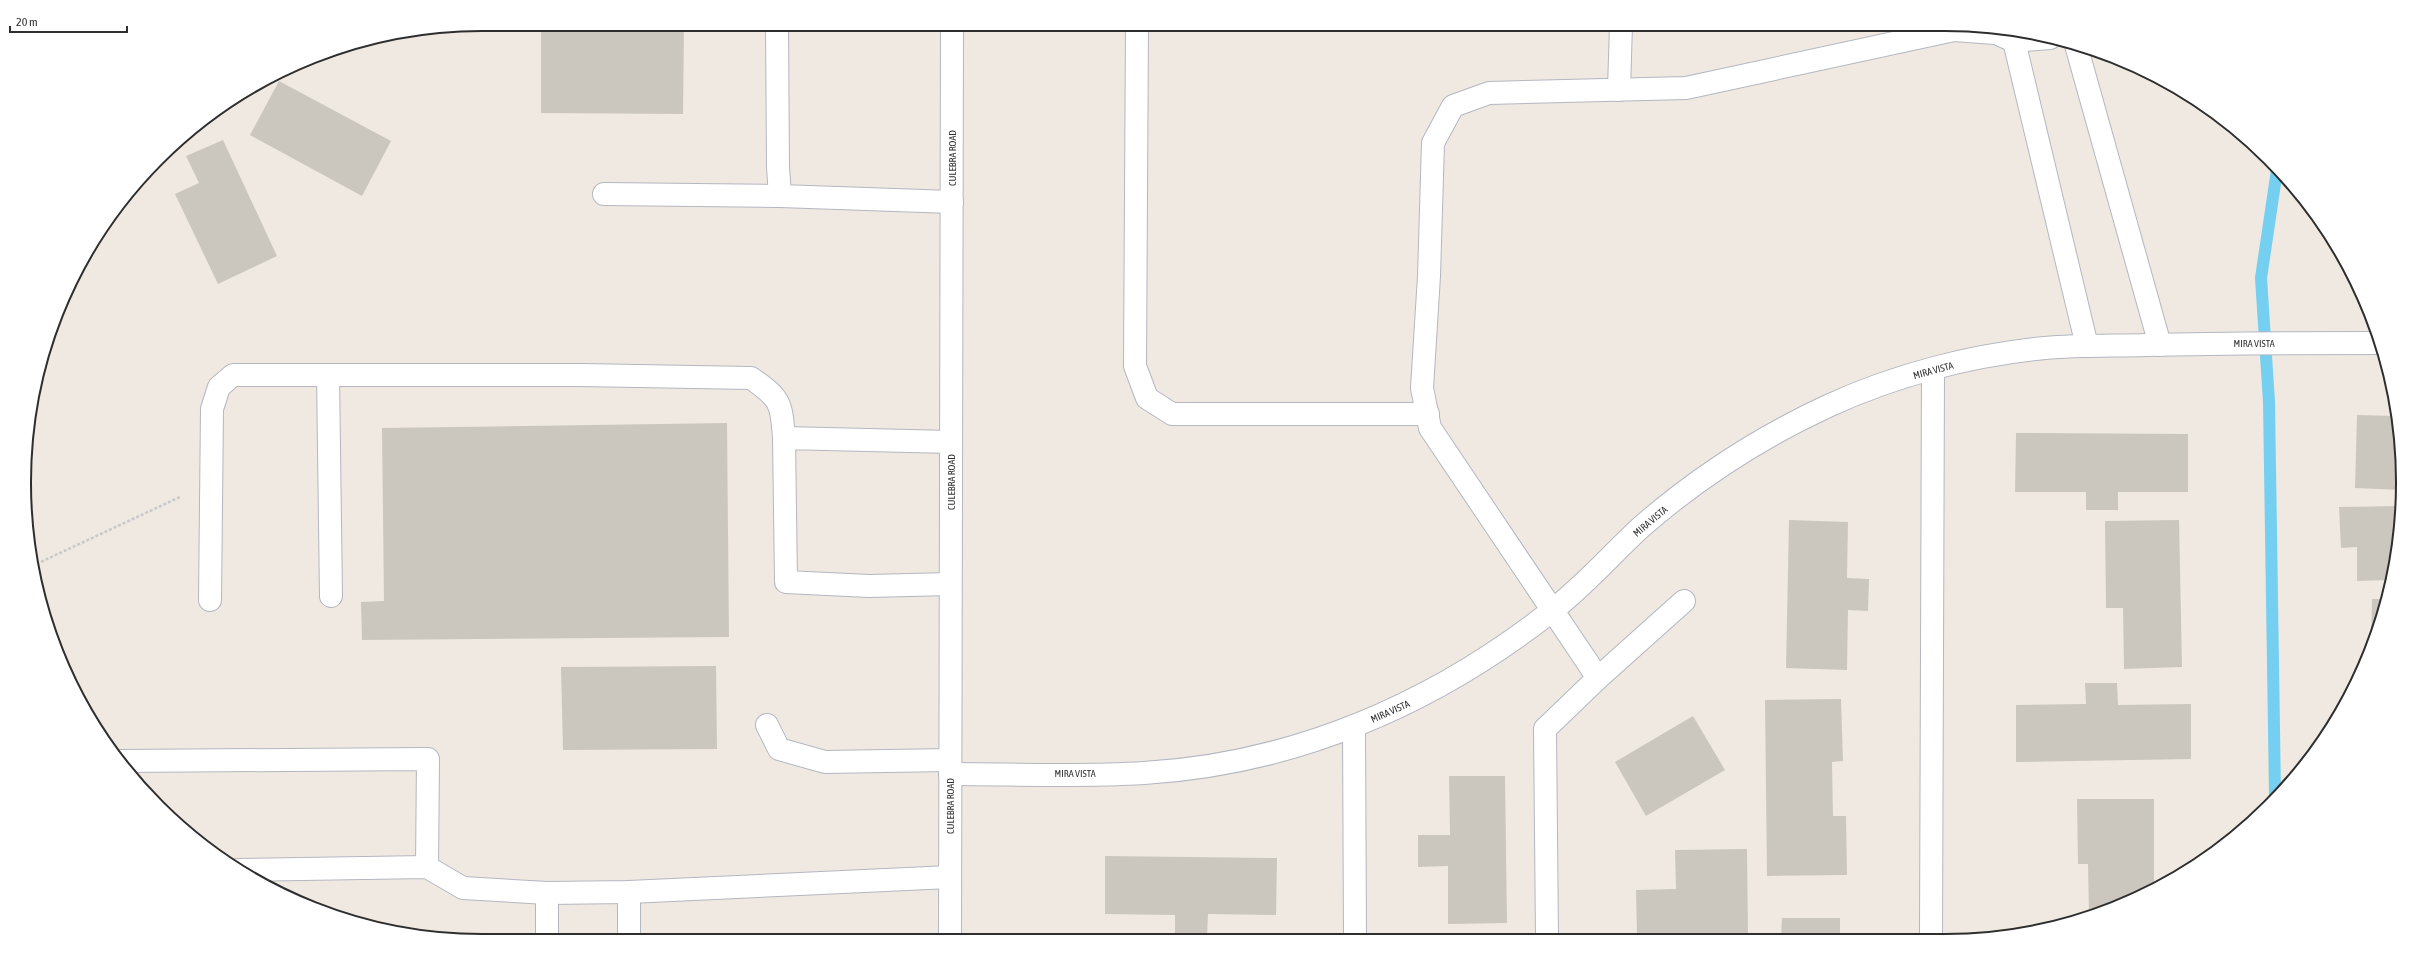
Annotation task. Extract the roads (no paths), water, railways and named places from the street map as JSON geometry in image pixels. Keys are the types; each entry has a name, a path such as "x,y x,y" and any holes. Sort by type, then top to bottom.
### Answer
{"street":[{"path":"777,31 778,167 780,196"},
{"name":"CULEBRA ROAD","path":"950,934 952,31"},
{"path":"1137,31 1135,366 1147,398 1172,414 1428,414"},
{"path":"1620,90 1621,31"},
{"path":"1598,678 1430,428 1422,388 1433,142 1454,106 1489,93 1686,88 1949,31"},
{"path":"1999,35 2087,346"},
{"path":"2078,51 2160,345"},
{"path":"604,194 780,196 952,202"},
{"name":"MIRA VISTA","path":"768,725 779,749 824,762 1144,773 1211,765 1291,748 1354,726 1430,693 1494,654 1553,610 1642,527 1700,480 1763,439 1830,405 1900,379 1933,370 1972,360 2046,348 2239,343 2374,343"},
{"path":"1932,934 1933,370"},
{"path":"210,600 212,409 219,387 233,375 751,378 769,390 782,408 784,438 786,582 869,586 950,584"},
{"path":"328,375 331,596"},
{"path":"784,438 951,442"},
{"path":"1547,934 1545,729 1598,678 1684,600"},
{"path":"1354,726 1355,934"},
{"path":"127,761 428,759 427,867"},
{"path":"250,870 427,867 463,888 547,893 629,892 950,878"},
{"path":"629,892 629,934"},
{"path":"547,893 547,934"}],"waterway":[{"path":"2275,790 2269,402 2261,278 2276,176"}]}
